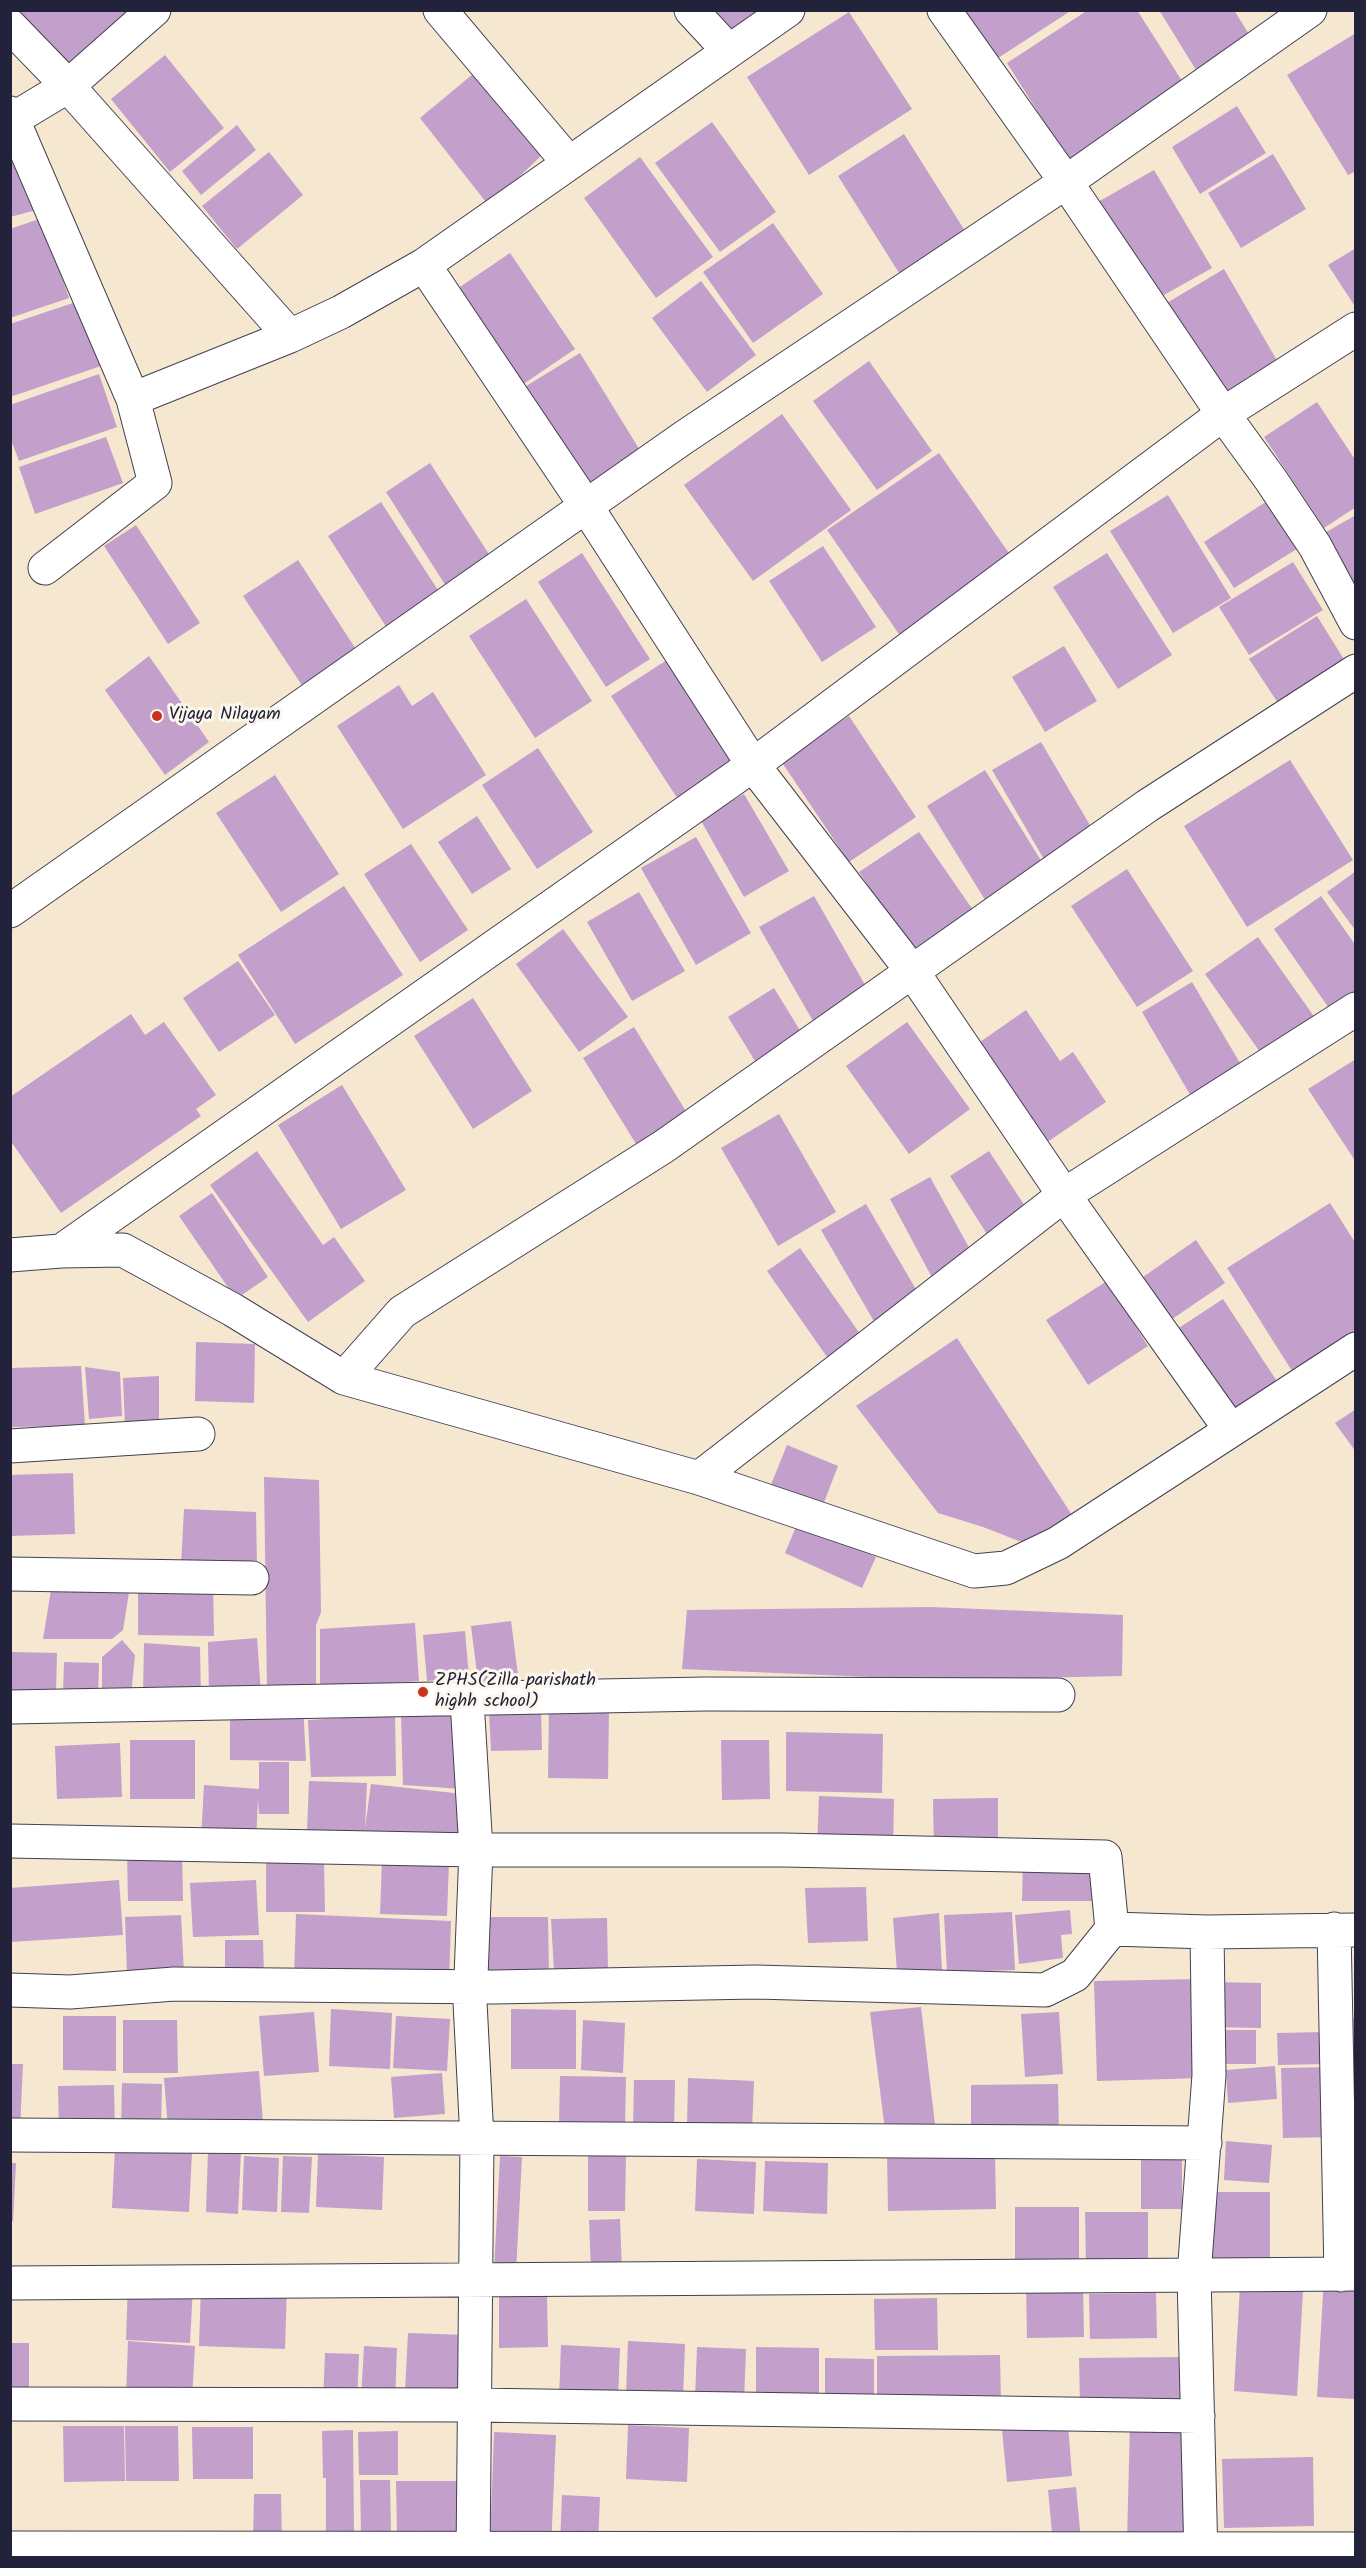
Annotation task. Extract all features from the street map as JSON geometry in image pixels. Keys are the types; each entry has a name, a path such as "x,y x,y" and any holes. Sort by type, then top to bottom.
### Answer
{"street":[{"path":"45,568 154,483 133,399 11,118 68,86 154,10"},
{"path":"440,10 569,163"},
{"path":"692,10 729,51"},
{"path":"133,399 290,336 341,312 424,265 788,10"},
{"path":"944,10 1066,182 1315,546 1356,623"},
{"path":"10,911 683,438 1066,182 1310,10"},
{"path":"10,26 68,86 290,336"},
{"path":"424,265 586,506 753,765 912,971 1064,1195 1230,1429"},
{"path":"61,1251 753,765 1223,414 1356,329"},
{"path":"344,1378 402,1312 663,1147 1148,806 1356,671"},
{"path":"699,1478 1064,1195 1356,1009"},
{"path":"10,1255 123,1250 233,1310 344,1378 699,1478 974,1572 1006,1568 1058,1543 1356,1349"},
{"path":"10,1446 198,1434"},
{"path":"10,1574 252,1578"},
{"path":"10,1707 706,1694 1058,1695"},
{"path":"467,1700 476,1850 471,1987 477,2139 473,2553"},
{"path":"10,1841 476,1850 784,1850 1105,1857 1112,1929 1075,1975 1045,1990 756,1982 471,1987 174,1984 70,1992 10,1990"},
{"path":"10,2283 1348,2275 1345,1930 1207,1932 1112,1929"},
{"path":"1201,2553 1194,2275 1209,2075 1207,1932"},
{"path":"10,2135 1204,2143"},
{"path":"10,2404 474,2405 1198,2416"},
{"path":"10,2547 473,2553 1201,2553 1356,2549"}],"building":[{"path":"18,10 136,10 64,72"},
{"path":"713,10 760,10 732,34"},
{"path":"964,10 1072,10 995,60"},
{"path":"1088,10 1137,10 1189,92 1072,166 1007,63"},
{"path":"1159,10 1234,10 1255,44 1201,78"},
{"path":"849,12 912,109 809,175 747,77"},
{"path":"1356,33 1356,171 1348,175 1287,75"},
{"path":"165,55 224,128 170,172 111,99"},
{"path":"473,74 543,154 489,206 420,118"},
{"path":"1237,106 1266,153 1200,194 1172,147"},
{"path":"10,121 44,208 10,217"},
{"path":"712,122 776,212 720,252 655,163"},
{"path":"237,125 256,150 201,195 182,171"},
{"path":"904,134 972,242 906,284 838,176"},
{"path":"269,152 303,195 237,249 202,206"},
{"path":"1273,154 1306,209 1241,248 1208,193"},
{"path":"640,157 713,257 656,298 584,198"},
{"path":"1154,170 1212,268 1155,300 1098,202"},
{"path":"42,218 69,298 10,318 10,229"},
{"path":"773,223 823,294 753,343 703,272"},
{"path":"1356,248 1356,308 1328,265"},
{"path":"510,253 575,349 522,385 457,289"},
{"path":"1224,269 1279,364 1220,398 1165,304"},
{"path":"701,281 756,355 707,392 652,318"},
{"path":"79,301 101,366 10,397 10,324"},
{"path":"580,353 646,460 589,496 523,388"},
{"path":"869,361 932,451 877,490 813,401"},
{"path":"99,374 117,427 19,461 10,437 10,405"},
{"path":"1317,402 1356,461 1356,507 1324,528 1264,437"},
{"path":"782,414 851,510 753,581 684,485"},
{"path":"106,437 123,483 35,514 19,467"},
{"path":"939,453 1013,559 901,637 827,530"},
{"path":"430,463 496,565 451,594 386,492"},
{"path":"1278,494 1308,542 1234,588 1204,542"},
{"path":"1168,495 1231,598 1173,633 1110,531"},
{"path":"381,502 445,601 392,636 328,536"},
{"path":"1356,515 1356,593 1321,535"},
{"path":"136,525 200,623 168,644 104,546"},
{"path":"823,546 876,627 822,662 769,581"},
{"path":"582,553 650,659 606,687 538,582"},
{"path":"1107,553 1172,655 1118,689 1053,587"},
{"path":"298,560 361,657 307,693 243,596"},
{"path":"1293,562 1323,610 1249,655 1219,607"},
{"path":"526,599 592,701 535,738 469,636"},
{"path":"1317,616 1345,661 1278,703 1249,659"},
{"path":"1064,646 1097,701 1045,732 1012,677"},
{"name":"Vijaya Nilayam","path":"149,656 209,742 165,775 105,690"},
{"path":"670,658 740,766 681,804 611,696"},
{"path":"399,685 412,706 433,692 486,775 403,829 337,726"},
{"path":"849,716 916,817 849,862 781,761"},
{"path":"1041,742 1094,832 1045,861 992,770"},
{"path":"538,748 593,832 537,869 482,785"},
{"path":"1290,760 1353,860 1247,927 1184,826"},
{"path":"985,770 1045,867 987,903 927,806"},
{"path":"275,775 339,874 281,912 216,813"},
{"path":"744,794 789,871 744,897 700,819"},
{"path":"477,816 511,869 472,894 438,842"},
{"path":"919,832 973,910 912,950 859,872"},
{"path":"696,837 751,933 696,965 641,868"},
{"path":"411,844 468,930 420,962 364,874"},
{"path":"1127,869 1193,971 1137,1007 1071,906"},
{"path":"1356,871 1356,931 1327,892"},
{"path":"344,886 403,975 295,1044 238,955"},
{"path":"639,892 685,971 632,1001 587,922"},
{"path":"814,896 872,997 817,1028 759,927"},
{"path":"1321,896 1356,946 1356,998 1333,1014 1274,929"},
{"path":"563,929 628,1017 579,1052 516,964"},
{"path":"1258,937 1320,1025 1267,1062 1205,974"},
{"path":"238,961 275,1015 219,1052 183,998"},
{"path":"1192,982 1243,1068 1192,1098 1142,1012"},
{"path":"774,988 801,1032 755,1061 728,1017"},
{"path":"473,998 532,1091 473,1129 414,1036"},
{"path":"1026,1010 1060,1061 1073,1052 1106,1102 1040,1147 980,1042"},
{"path":"131,1014 145,1035 164,1022 216,1095 196,1109 201,1116 61,1213 10,1140 10,1097"},
{"path":"907,1022 970,1109 909,1154 846,1066"},
{"path":"634,1027 692,1121 641,1152 583,1058"},
{"path":"1356,1059 1356,1162 1308,1089"},
{"path":"342,1085 406,1190 341,1229 278,1125"},
{"path":"779,1114 836,1212 778,1246 721,1148"},
{"path":"257,1151 323,1245 334,1237 365,1281 308,1322 210,1185"},
{"path":"989,1151 1032,1217 992,1242 950,1176"},
{"path":"930,1177 976,1260 935,1283 890,1199"},
{"path":"212,1193 268,1277 236,1299 179,1216"},
{"path":"1330,1203 1356,1244 1356,1332 1292,1371 1227,1268"},
{"path":"866,1204 924,1303 879,1330 821,1230"},
{"path":"1196,1240 1225,1283 1162,1326 1133,1284"},
{"path":"800,1248 867,1344 834,1367 767,1271"},
{"path":"1107,1281 1148,1346 1088,1385 1046,1320"},
{"path":"1223,1299 1282,1389 1231,1423 1171,1333"},
{"path":"957,1338 1072,1515 1024,1543 938,1513 856,1406"},
{"path":"196,1342 255,1344 254,1403 195,1401"},
{"path":"81,1366 85,1426 10,1427 10,1368"},
{"path":"85,1367 120,1372 122,1416 89,1419"},
{"path":"159,1376 159,1430 125,1427 123,1378"},
{"path":"1356,1409 1356,1452 1335,1423"},
{"path":"787,1445 838,1466 820,1513 768,1492"},
{"path":"73,1473 75,1534 10,1536 10,1475"},
{"path":"264,1477 319,1480 321,1612 316,1625 316,1691 267,1690"},
{"path":"184,1509 256,1512 257,1568 181,1566"},
{"path":"798,1522 876,1557 862,1588 785,1553"},
{"path":"53,1578 131,1580 123,1630 112,1639 43,1639"},
{"path":"138,1582 213,1582 214,1636 138,1635"},
{"path":"931,1607 1123,1615 1122,1676 942,1680 682,1669 687,1610"},
{"path":"511,1621 518,1675 478,1681 471,1626"},
{"path":"415,1623 419,1681 320,1688 320,1629"},
{"path":"465,1631 469,1677 427,1681 423,1635"},
{"path":"257,1638 261,1693 209,1695 208,1642"},
{"path":"122,1640 135,1655 131,1696 102,1695 102,1657"},
{"path":"144,1643 200,1647 201,1697 143,1695"},
{"path":"10,1652 57,1653 56,1692 10,1690"},
{"path":"64,1662 99,1663 98,1695 63,1694"},
{"path":"303,1704 306,1761 230,1760 230,1705"},
{"path":"549,1706 609,1707 608,1779 548,1778"},
{"path":"541,1709 542,1750 491,1751 489,1711"},
{"path":"462,1714 462,1789 403,1785 401,1715"},
{"path":"395,1715 396,1776 311,1777 308,1720"},
{"path":"786,1732 883,1734 882,1793 786,1791"},
{"path":"130,1740 195,1740 195,1799 130,1799"},
{"path":"721,1740 769,1740 770,1799 722,1800"},
{"path":"120,1743 122,1797 57,1799 55,1746"},
{"path":"259,1762 289,1762 289,1814 259,1814 258,1798 256,1843 201,1840 204,1785 259,1789"},
{"path":"309,1781 367,1783 365,1828 371,1784 463,1794 463,1831 425,1838 307,1831"},
{"path":"819,1796 894,1799 893,1851 817,1849"},
{"path":"998,1798 998,1851 934,1852 933,1799"},
{"path":"182,1850 183,1901 128,1901 127,1851"},
{"path":"1023,1858 1097,1860 1096,1901 1022,1901"},
{"path":"382,1860 449,1862 447,1916 380,1914"},
{"path":"324,1862 325,1912 266,1912 266,1863"},
{"path":"119,1880 123,1935 10,1942 10,1888"},
{"path":"256,1880 259,1935 193,1937 190,1883"},
{"path":"866,1887 868,1941 808,1943 805,1888"},
{"path":"1070,1910 1072,1934 1061,1935 1063,1958 1019,1964 1015,1915"},
{"path":"1012,1912 1015,1970 947,1972 944,1915"},
{"path":"939,1913 942,1971 897,1972 893,1918"},
{"path":"296,1914 451,1921 449,1984 294,1977"},
{"path":"181,1915 184,1973 127,1975 125,1917"},
{"path":"478,1917 548,1917 549,1973 479,1975"},
{"path":"607,1918 608,1971 554,1972 551,1919"},
{"path":"225,1940 263,1940 264,1977 225,1977"},
{"path":"1202,1979 1204,2078 1097,2081 1094,1981"},
{"path":"1214,1982 1261,1983 1261,2028 1213,2027"},
{"path":"921,2007 935,2124 885,2130 870,2012"},
{"path":"331,2009 392,2013 390,2069 329,2066"},
{"path":"511,2009 576,2010 576,2069 511,2069"},
{"path":"314,2012 319,2072 264,2076 259,2016"},
{"path":"1059,2012 1063,2074 1025,2077 1021,2014"},
{"path":"63,2016 116,2016 116,2071 63,2070"},
{"path":"396,2016 450,2019 447,2071 393,2068"},
{"path":"1351,2018 1356,2018 1356,2061 1348,2061"},
{"path":"123,2020 177,2020 178,2073 123,2073"},
{"path":"583,2020 625,2023 623,2073 581,2070"},
{"path":"1215,2030 1256,2030 1256,2064 1215,2064"},
{"path":"1325,2032 1326,2064 1278,2065 1277,2033"},
{"path":"10,2064 23,2064 20,2130 10,2130"},
{"path":"1275,2066 1277,2099 1228,2103 1226,2070"},
{"path":"1332,2067 1334,2137 1283,2138 1281,2068"},
{"path":"259,2071 263,2123 168,2129 164,2078"},
{"path":"442,2073 445,2114 394,2118 391,2077"},
{"path":"560,2076 626,2077 625,2127 559,2126"},
{"path":"688,2078 754,2081 752,2130 687,2128"},
{"path":"634,2080 675,2080 674,2131 633,2130"},
{"path":"122,2083 162,2084 161,2130 121,2130"},
{"path":"1058,2084 1059,2133 971,2134 971,2085"},
{"path":"114,2085 115,2132 59,2134 58,2086"},
{"path":"1226,2141 1272,2145 1269,2183 1224,2180"},
{"path":"1182,2146 1182,2209 1141,2209 1141,2147"},
{"path":"115,2148 192,2152 189,2212 112,2208"},
{"path":"208,2150 241,2151 238,2214 206,2212"},
{"path":"995,2152 996,2209 888,2211 887,2153"},
{"path":"588,2153 626,2153 625,2211 588,2211"},
{"path":"318,2154 384,2157 382,2210 316,2207"},
{"path":"244,2156 279,2158 277,2212 242,2210"},
{"path":"283,2156 312,2157 309,2213 281,2212"},
{"path":"500,2156 522,2157 516,2272 494,2270"},
{"path":"697,2159 756,2162 754,2214 695,2211"},
{"path":"765,2161 828,2163 827,2214 763,2211"},
{"path":"10,2163 16,2163 13,2221 10,2220"},
{"path":"1210,2192 1270,2192 1270,2262 1210,2263"},
{"path":"1015,2207 1079,2207 1079,2263 1015,2264"},
{"path":"1085,2212 1148,2212 1148,2265 1086,2265"},
{"path":"620,2219 622,2271 591,2272 589,2220"},
{"path":"1324,2277 1356,2279 1356,2399 1317,2397"},
{"path":"128,2283 193,2286 190,2343 126,2340"},
{"path":"1026,2284 1083,2284 1084,2337 1027,2338"},
{"path":"201,2285 287,2287 285,2349 199,2346"},
{"path":"1240,2286 1303,2291 1297,2396 1234,2391"},
{"path":"1156,2293 1157,2338 1090,2339 1089,2294"},
{"path":"547,2296 548,2347 499,2348 499,2297"},
{"path":"937,2298 938,2350 875,2350 874,2299"},
{"path":"408,2333 466,2335 463,2395 405,2392"},
{"path":"128,2341 195,2346 192,2400 126,2397"},
{"path":"628,2341 685,2344 683,2398 626,2395"},
{"path":"10,2343 29,2343 29,2394 10,2394"},
{"path":"561,2345 620,2348 618,2399 559,2398"},
{"path":"364,2346 397,2348 395,2402 361,2400"},
{"path":"697,2347 746,2349 744,2401 695,2399"},
{"path":"756,2347 819,2348 819,2409 756,2409"},
{"path":"325,2353 359,2354 357,2404 323,2403"},
{"path":"1000,2355 1001,2404 877,2405 877,2356"},
{"path":"1188,2357 1189,2403 1080,2403 1079,2358"},
{"path":"825,2358 874,2359 874,2403 825,2402"},
{"path":"1130,2422 1197,2423 1195,2543 1127,2542"},
{"path":"1068,2424 1072,2476 1007,2482 1002,2429"},
{"path":"628,2425 689,2428 687,2482 626,2479"},
{"path":"63,2426 124,2426 125,2481 64,2482"},
{"path":"125,2426 178,2426 179,2481 126,2481"},
{"path":"192,2427 253,2427 253,2479 193,2479"},
{"path":"353,2430 354,2531 326,2532 326,2478 323,2478 322,2431"},
{"path":"398,2431 398,2475 359,2475 358,2432"},
{"path":"494,2432 556,2435 551,2548 490,2545"},
{"path":"1313,2457 1314,2526 1224,2528 1222,2459"},
{"path":"360,2480 390,2480 391,2534 361,2534"},
{"path":"396,2481 457,2481 466,2536 397,2536"},
{"path":"1076,2487 1081,2541 1053,2543 1048,2490"},
{"path":"254,2494 281,2494 282,2544 253,2544"},
{"path":"562,2495 600,2497 598,2544 560,2543"}],"place":[{"name":"Vijaya Nilayam","path":"157,716"},
{"name":"ZPHS(Zilla parishath highh school)","path":"423,1692"}]}
